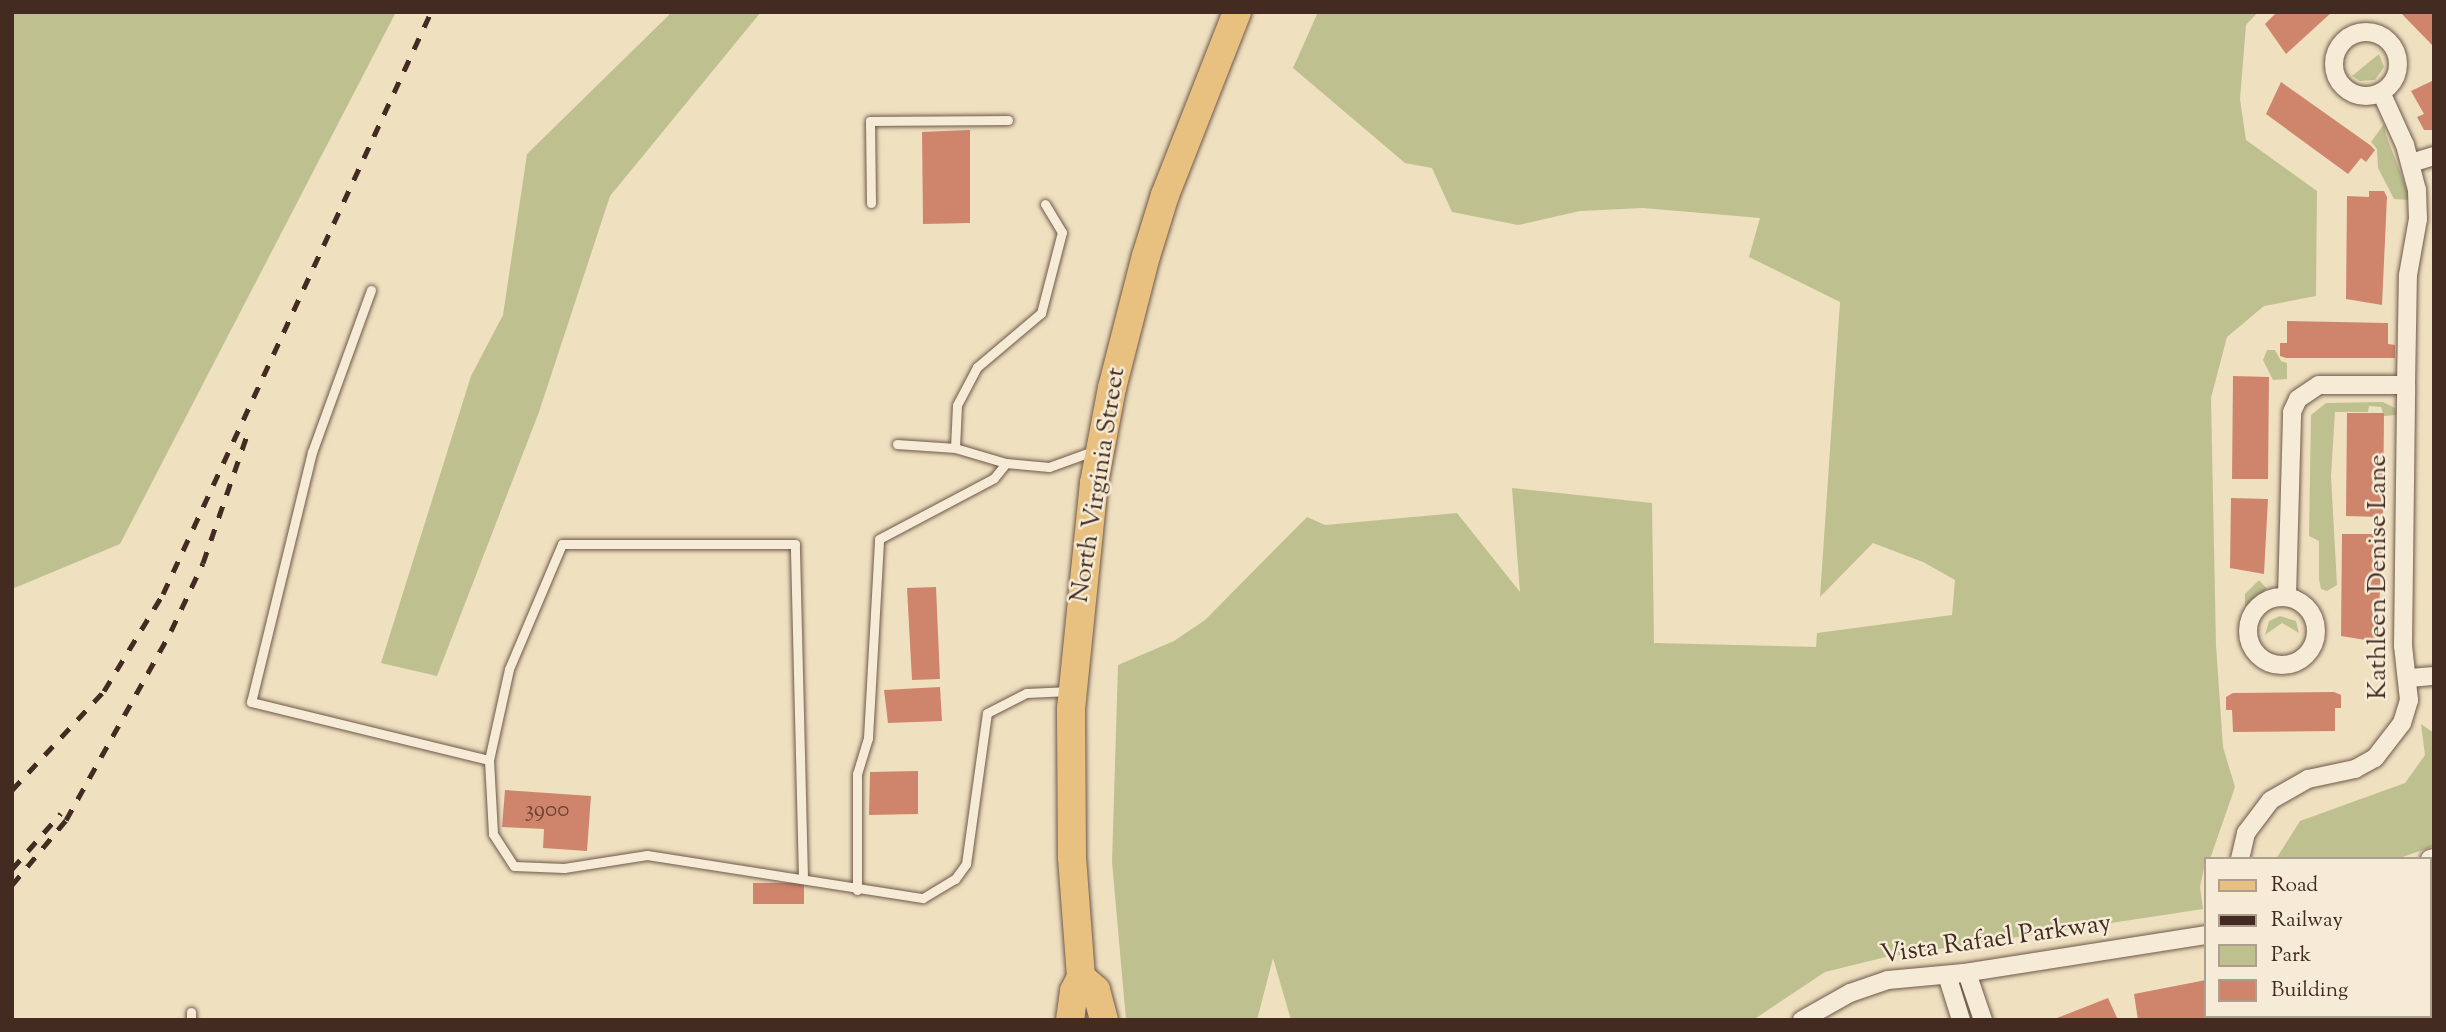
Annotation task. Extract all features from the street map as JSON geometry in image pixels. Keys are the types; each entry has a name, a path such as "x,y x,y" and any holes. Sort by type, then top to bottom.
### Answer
{"main road":[{"name":"North Virginia Street","path":"1070,1020 1073,991 1081,977 1072,857 1072,691 1082,565 1100,448 1127,327 1165,195 1237,12"},
{"path":"1081,977 1096,990 1104,1020"}],"street":[{"name":"Kathleen Denise Lane","path":"2240,857 2246,833 2271,800 2308,779 2355,769 2389,743 2402,723 2410,678 2403,646 2408,275 2418,219 2411,163 2381,92"},
{"path":"2411,163 2434,156"},
{"path":"2287,596 2292,412 2298,399 2319,384 2406,385"},
{"path":"2410,678 2434,676"},
{"name":"Vista Rafael Parkway","path":"1802,1020 1856,990 1888,980 1967,973 2204,935"},
{"path":"1967,973 1983,1020"},
{"path":"1947,975 1961,1020"}],"lane":[{"path":"871,203 870,121 1008,120"},
{"path":"955,448 957,405 976,367 1041,313 1062,232 1045,204"},
{"path":"371,290 312,453 251,702 489,760"},
{"path":"897,444 955,448 1006,463 1049,467 1100,448"},
{"path":"857,890 857,774 868,738 879,539 993,478 1006,463"},
{"path":"803,878 795,544 562,544 509,668 489,760 493,834 514,866 564,868 646,855 803,878 857,890 923,898 954,879 966,864 987,713 1026,693 1072,691"}],"green space":[{"path":"12,12 396,12 120,544 12,589"},
{"path":"672,12 761,12 610,196 539,412 437,676 381,663 471,376 503,315 527,154"},
{"path":"1318,12 2258,12 2246,25 2240,99 2246,140 2317,191 2316,296 2264,306 2227,337 2211,398 2216,645 2223,747 2235,787 2211,857 2204,857 2200,887 2203,909 1886,957 1825,972 1753,1020 1291,1020 1273,958 1257,1020 1126,1020 1112,862 1118,665 1174,641 1205,620 1307,517 1325,525 1457,513 1520,592 1512,488 1652,503 1654,643 1816,647 1817,633 1952,615 1955,580 1923,562 1873,543 1820,597 1840,302 1749,257 1760,218 1643,208 1580,211 1518,225 1452,212 1432,168 1405,163 1293,68"},
{"path":"2379,54 2384,67 2375,80 2360,81 2352,76"},
{"path":"2384,124 2411,200 2394,199 2378,168 2377,149 2371,142"},
{"path":"2267,350 2275,350 2281,361 2287,363 2287,379 2273,380 2263,360"},
{"path":"2383,402 2395,408 2396,415 2384,416 2381,407 2369,406 2368,412 2335,412 2331,476 2337,585 2327,591 2321,589 2319,579 2319,541 2309,536 2311,415 2326,403"},
{"path":"2259,580 2267,589 2245,606 2245,594"},
{"path":"2280,616 2296,621 2299,633 2282,623 2265,635 2269,621"},
{"path":"2421,724 2434,733 2434,846 2403,857 2277,857 2300,821 2405,783 2425,755"},
{"path":"2432,980 2434,1020 2339,1020 2432,1018"}],"building":[{"path":"2277,12 2332,12 2286,54 2265,24"},
{"path":"2400,12 2434,12 2434,47"},
{"path":"2434,80 2434,130 2424,130 2417,117 2424,114 2411,91"},
{"path":"2281,82 2370,145 2375,150 2366,162 2361,158 2348,174 2266,114"},
{"path":"970,130 970,223 923,224 922,132"},
{"path":"2369,191 2384,191 2387,197 2382,305 2346,299 2347,196 2369,197"},
{"path":"2287,321 2388,323 2388,344 2395,345 2395,358 2280,356 2280,343 2287,343"},
{"path":"2233,376 2269,377 2268,479 2232,479"},
{"path":"2347,413 2384,413 2383,517 2346,516"},
{"path":"2231,498 2268,499 2264,574 2230,568"},
{"path":"2342,534 2382,534 2378,642 2341,636"},
{"path":"936,587 940,679 912,680 907,588"},
{"path":"940,687 942,721 888,723 884,690"},
{"path":"2334,692 2341,695 2341,708 2335,708 2335,731 2233,732 2232,710 2226,710 2226,697 2233,693"},
{"path":"918,771 918,814 869,815 870,772"},
{"path":"505,790 591,796 587,851 543,848 544,829 502,827"},
{"path":"753,883 804,883 804,904 753,904"},
{"path":"2204,980 2204,1018 2234,1018 2138,1020 2134,994"},
{"path":"2108,998 2118,1020 2052,1020"},
{"path":"2338,1018 2339,1020 2293,1020"}],"railway":[{"path":"12,790 104,691 163,594 431,12"},
{"path":"12,885 66,820 171,631 203,563 247,435"},
{"path":"12,869 61,813"}]}
